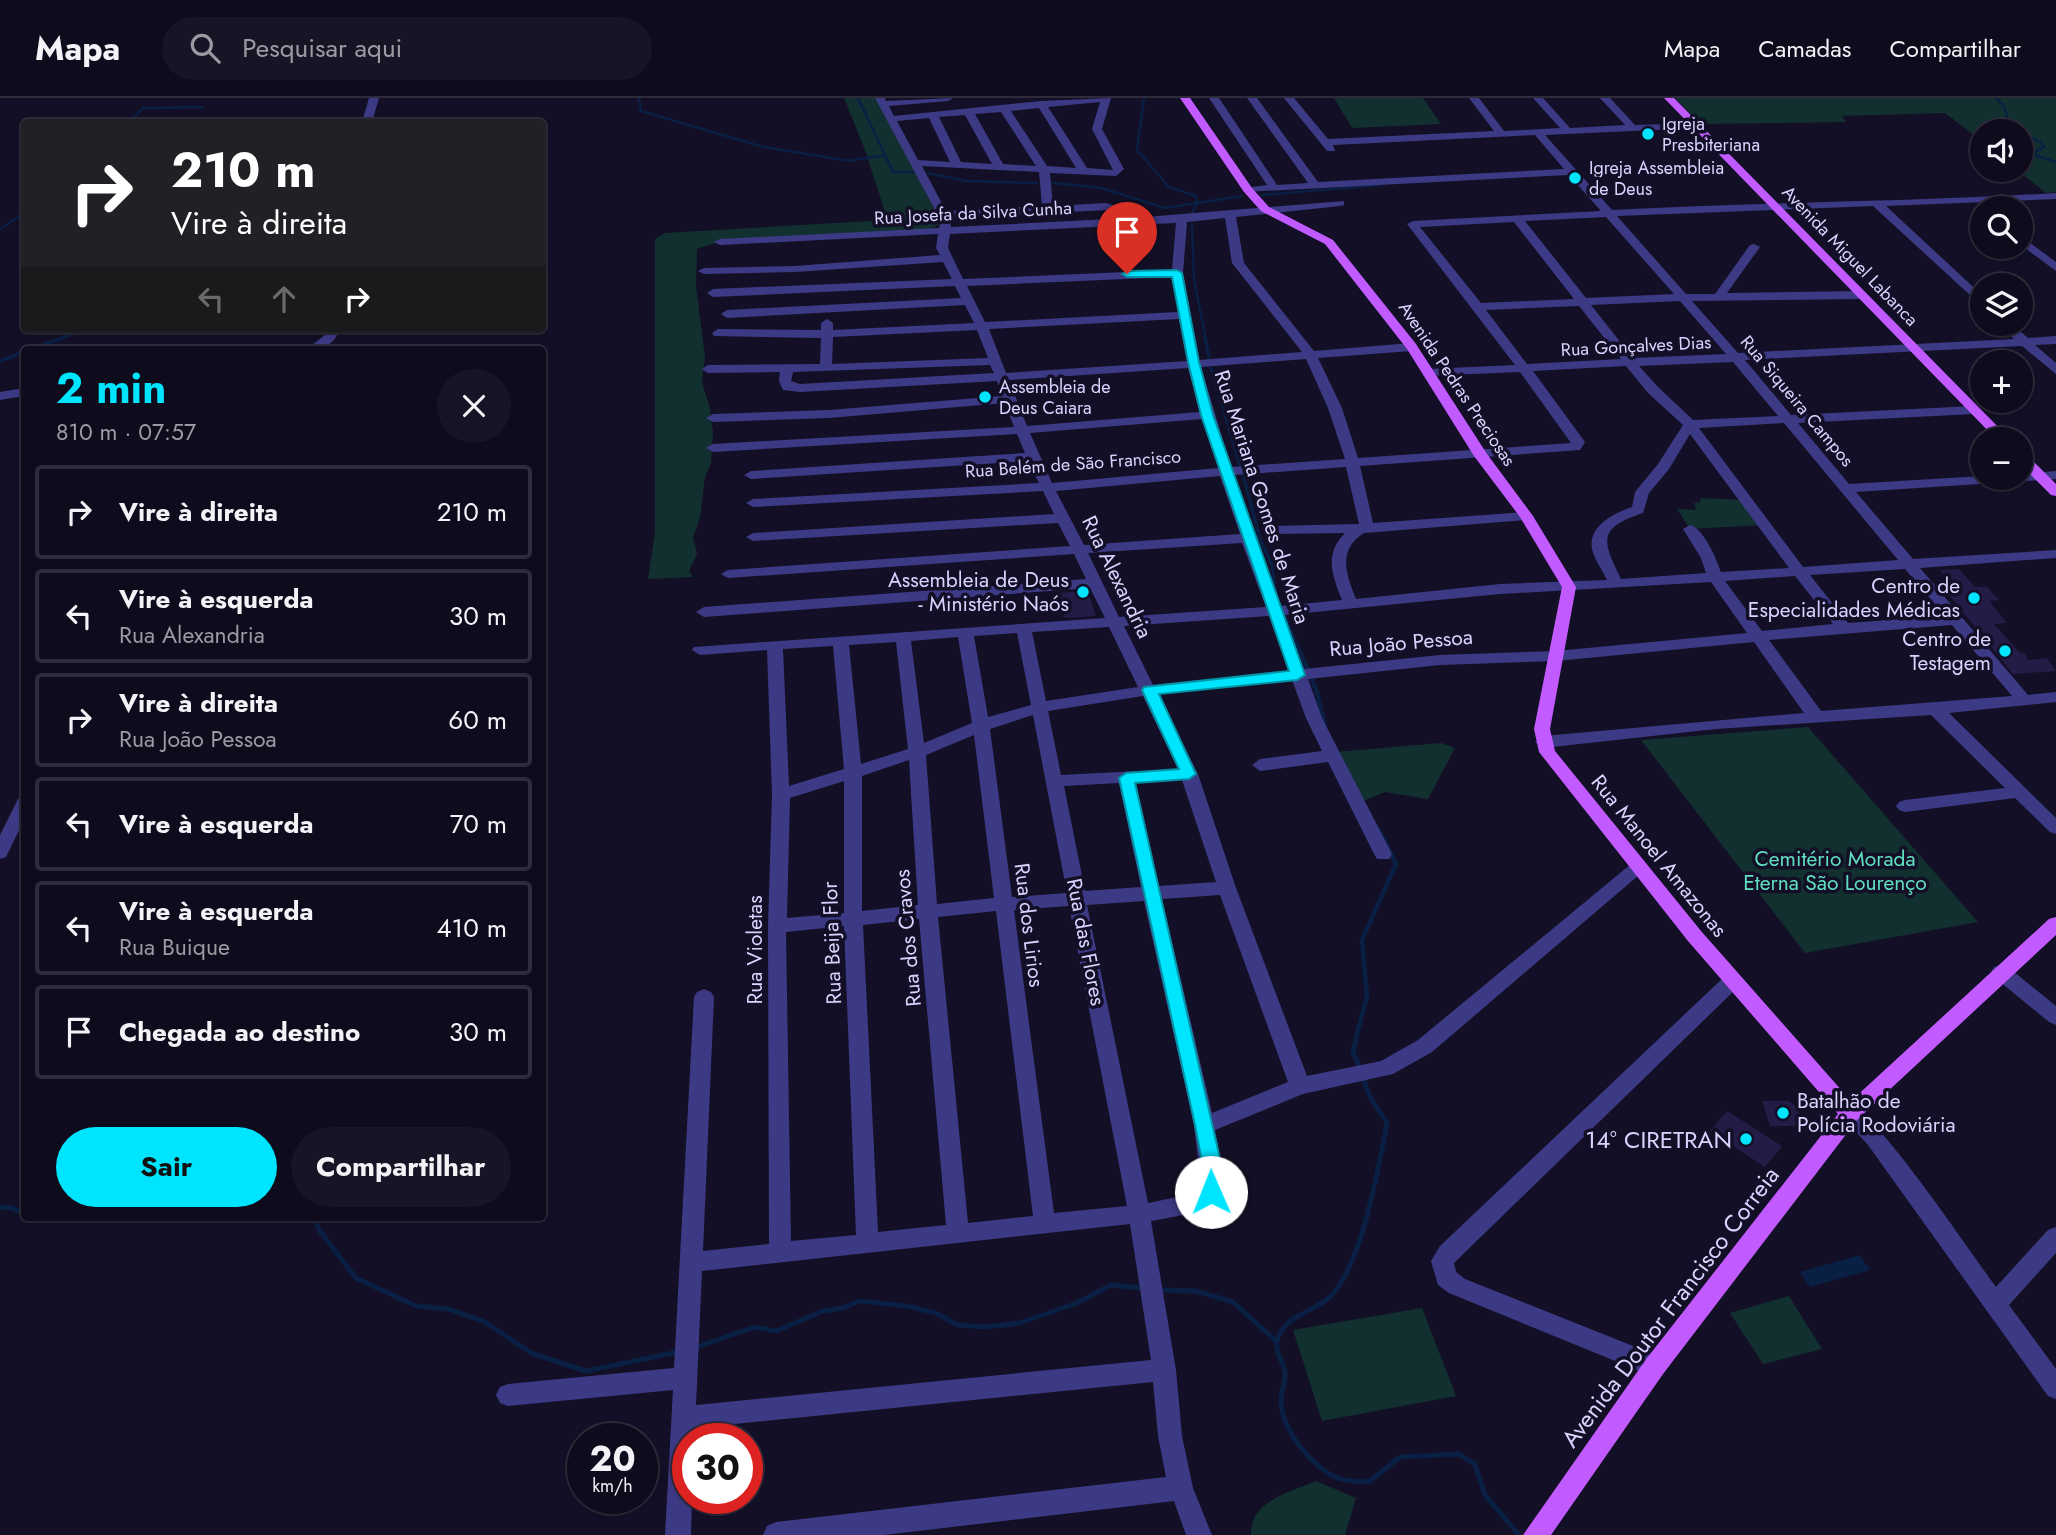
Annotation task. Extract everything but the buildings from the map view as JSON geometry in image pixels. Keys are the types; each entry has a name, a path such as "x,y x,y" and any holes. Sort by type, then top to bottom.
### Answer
{"main road":[{"name":"Avenida Pedras Preciosas","path":"1185,98 1248,190 1267,210 1329,242 1412,347 1481,456 1526,516 1569,587"},
{"name":"Avenida Miguel Labanca","path":"1669,98 1970,405"},
{"name":"Avenida Miguel Labanca","path":"1978,413 1991,427"},
{"path":"2033,469 2056,492"},
{"path":"1543,742 1542,729 1569,587"},
{"name":"Rua Manoel Amazonas","path":"1543,742 1547,752 1637,869 1731,982 1850,1114"},
{"path":"2001,972 2056,924"},
{"name":"Avenida Doutor Francisco Correia","path":"1538,1532 1655,1366 1850,1114 2001,972"}],"street":[{"path":"368,119 374,98"},
{"path":"882,101 948,98"},
{"path":"1214,98 1274,188"},
{"path":"1252,98 1315,185"},
{"path":"1289,98 1327,145 1696,125"},
{"path":"1474,98 1501,134"},
{"path":"1538,98 1567,130"},
{"path":"1605,98 1633,128"},
{"path":"891,119 1041,104 1080,106 1106,99"},
{"path":"917,163 1110,174 1118,171 1093,125 1106,99"},
{"name":"Rua Alexandria","path":"882,101 946,221 942,242 981,326 1033,457 1189,774 1227,888 1300,1086"},
{"path":"1041,104 1084,172"},
{"path":"1004,108 1044,170 1048,209"},
{"path":"968,111 999,167"},
{"path":"932,114 957,165"},
{"name":"Rua Siqueira Campos","path":"1537,132 1737,359 2022,699"},
{"path":"1248,190 1572,172"},
{"path":"2033,199 2056,196"},
{"name":"Rua Josefa da Silva Cunha","path":"720,242 1182,219 1340,203"},
{"path":"1876,203 1970,291"},
{"path":"1525,368 1480,307 1413,226 1415,223 1773,205 1970,205"},
{"path":"942,215 1108,206 1112,208 1117,223"},
{"path":"1230,215 1237,263 1309,353 1335,408 1353,463 1364,528"},
{"path":"1516,218 1653,390 1689,424 1844,628"},
{"name":"Rua Mariana Gomes de Maria","path":"1182,219 1177,273 1193,362 1207,415 1248,538 1279,611 1314,718 1383,854"},
{"path":"1719,298 1724,286 1754,247"},
{"path":"2033,249 2056,268"},
{"path":"704,271 826,267 948,258"},
{"path":"826,267 826,368"},
{"path":"713,293 1177,273"},
{"path":"1480,307 1684,298 1861,295"},
{"path":"727,314 968,301"},
{"path":"718,333 827,334 1185,316"},
{"path":"317,346 332,333"},
{"path":"2018,336 2056,370"},
{"name":"Rua Gonçalves Dias","path":"1428,373 1737,359 2056,340"},
{"path":"708,369 998,368 1095,371 1412,347"},
{"path":"787,369 785,381 788,387 800,388 998,368"},
{"name":"Rua Belém de São Francisco","path":"752,503 1049,487 1575,447 1578,442 1525,368"},
{"path":"0,396 21,392"},
{"path":"713,418 842,413 1009,399"},
{"path":"1689,424 1970,410"},
{"path":"713,447 1023,430 1207,415"},
{"path":"1616,583 1599,549 1604,527 1611,520 1638,510 1642,492 1664,466 1689,424"},
{"path":"751,475 1033,457"},
{"path":"2033,477 2056,475"},
{"path":"1845,488 1970,481"},
{"path":"1271,530 1364,528 1526,516"},
{"path":"753,537 1063,518"},
{"path":"1350,605 1337,559 1339,548 1364,528"},
{"path":"1690,529 1708,558 1715,577 1816,717"},
{"path":"728,574 1248,538"},
{"path":"701,650 841,643 1299,610 1500,589 1569,587 2056,554"},
{"path":"704,612 1095,583"},
{"name":"Rua João Pessoa","path":"781,795 917,752 981,726 1063,702 1150,690 1440,660 1556,656 1955,620"},
{"name":"Rua das Flores","path":"1024,629 1139,1214 1164,1370"},
{"name":"Rua dos Lirios","path":"965,632 981,726 1045,1225"},
{"name":"Rua dos Cravos","path":"903,637 917,752 928,912 958,1234"},
{"name":"Rua Beija Flor","path":"841,643 853,771 853,918 867,1243"},
{"name":"Rua Violetas","path":"775,647 781,795 777,926 780,1254"},
{"path":"1543,742 2055,698"},
{"path":"1935,709 2056,828"},
{"path":"1260,765 1335,755"},
{"path":"1055,780 1189,774"},
{"path":"691,1262 1139,1214 1196,1204 1211,1192 1214,1183 1204,1125 1126,778"},
{"path":"1905,806 2017,792"},
{"path":"0,853 21,809"},
{"path":"1204,1125 1300,1086 1386,1068 1425,1046 1637,869"},
{"path":"777,926 1003,904 1227,888"},
{"path":"2001,972 2056,1017"},
{"path":"1655,1366 1457,1286 1446,1278 1442,1261 1731,982"},
{"path":"678,1535 704,997"},
{"path":"1850,1114 1875,1139 2056,1388"},
{"path":"1994,1305 2056,1237"},
{"path":"684,1418 1164,1370 1170,1436 1181,1488 1199,1535"},
{"path":"508,1395 685,1371"},
{"path":"776,1535 1181,1488"}],"green space":[{"path":"844,98 875,98 909,156 939,219 939,225 926,231 723,240 697,249 696,287 705,357 702,383 710,408 713,433 711,463 705,477 700,517 693,538 697,554 689,571 693,577 648,579 655,533 655,239 665,233 870,221 881,216 884,209"},
{"path":"1334,98 1423,98 1441,124 1352,128"},
{"path":"1675,98 2056,98 2056,192 2046,193 2032,182 2033,119 1970,119 1970,132 1945,113 1842,116 1846,122 1701,124"},
{"path":"1700,498 1745,500 1763,525 1690,529 1677,509 1696,510 1694,503 1701,502"},
{"name":"Cemitério Morada Eterna São Lourenço","path":"1808,727 1978,922 1805,953 1641,740"},
{"path":"1441,743 1455,748 1428,799 1385,792 1363,801 1336,752"},
{"path":"1789,1296 1822,1349 1763,1364 1730,1313"},
{"path":"1422,1308 1456,1396 1322,1421 1293,1330"},
{"path":"1316,1481 1356,1498 1345,1535 1251,1535 1252,1523 1265,1505"}],"water":[{"path":"1860,1255 1870,1270 1810,1287 1800,1272"}],"waterway":[{"path":"639,98 641,111 764,147 849,161 885,155"},
{"path":"858,98 885,155"},
{"path":"1144,98 1137,150 1169,187 1196,196 1197,203"},
{"path":"1996,98 2004,106 2007,116 2003,124 2040,142 2044,147 2033,153 2034,155 2056,162"},
{"path":"133,119 143,108 203,107"},
{"path":"885,155 893,172 914,172"},
{"path":"928,173 966,181 1037,183"},
{"path":"1053,183 1101,188 1165,208 1197,203"},
{"path":"1261,195 1381,185"},
{"path":"1197,203 1242,196"},
{"path":"1192,213 1197,203"},
{"path":"0,229 21,215"},
{"path":"1192,224 1194,280 1206,340"},
{"path":"57,340 76,333"},
{"path":"41,346 62,338"},
{"path":"1205,338 1209,357"},
{"path":"0,361 21,353"},
{"path":"1210,365 1240,465"},
{"path":"1242,470 1260,539 1272,565 1275,592"},
{"path":"1282,610 1298,647"},
{"path":"1297,645 1316,689 1325,726"},
{"path":"1356,1038 1367,996 1362,940 1396,864 1379,830"},
{"path":"1357,1036 1353,1051 1360,1069"},
{"path":"1277,1342 1280,1332 1293,1319 1332,1295 1343,1279 1361,1237 1387,1123 1370,1097 1363,1078"},
{"path":"0,1207 21,1212"},
{"path":"315,1221 319,1230 356,1278 416,1306 449,1309 485,1322 531,1353 586,1371 678,1352"},
{"path":"694,1348 755,1327 776,1331 823,1311 843,1308 860,1301 907,1306 936,1313 957,1325 987,1327 1019,1323 1077,1303 1111,1285 1143,1288"},
{"path":"1159,1290 1196,1291 1233,1302 1277,1342"},
{"path":"1277,1342 1285,1372 1281,1400 1283,1415 1293,1437 1309,1457 1328,1473 1345,1480 1369,1482 1400,1457 1459,1454 1475,1464 1485,1495 1519,1535"}],"place":[{"name":"Igreja Presbiteriana","path":"1648,134"},
{"name":"Igreja Assembleia de Deus","path":"1575,178"},
{"name":"Assembleia de Deus Caiara","path":"985,397"},
{"name":"Assembleia de Deus - Ministério Naós","path":"1083,592"},
{"name":"Centro de Especialidades Médicas","path":"1974,598"},
{"name":"Centro de Testagem","path":"2005,651"},
{"name":"Batalhão de Polícia Rodoviária","path":"1783,1113"},
{"name":"14º CIRETRAN","path":"1746,1139"}],"route":[{"path":"1127,274 1177,273 1193,362 1207,415 1297,675 1150,690 1189,774 1126,778 1204,1125 1213,1172 1211,1192"}]}
